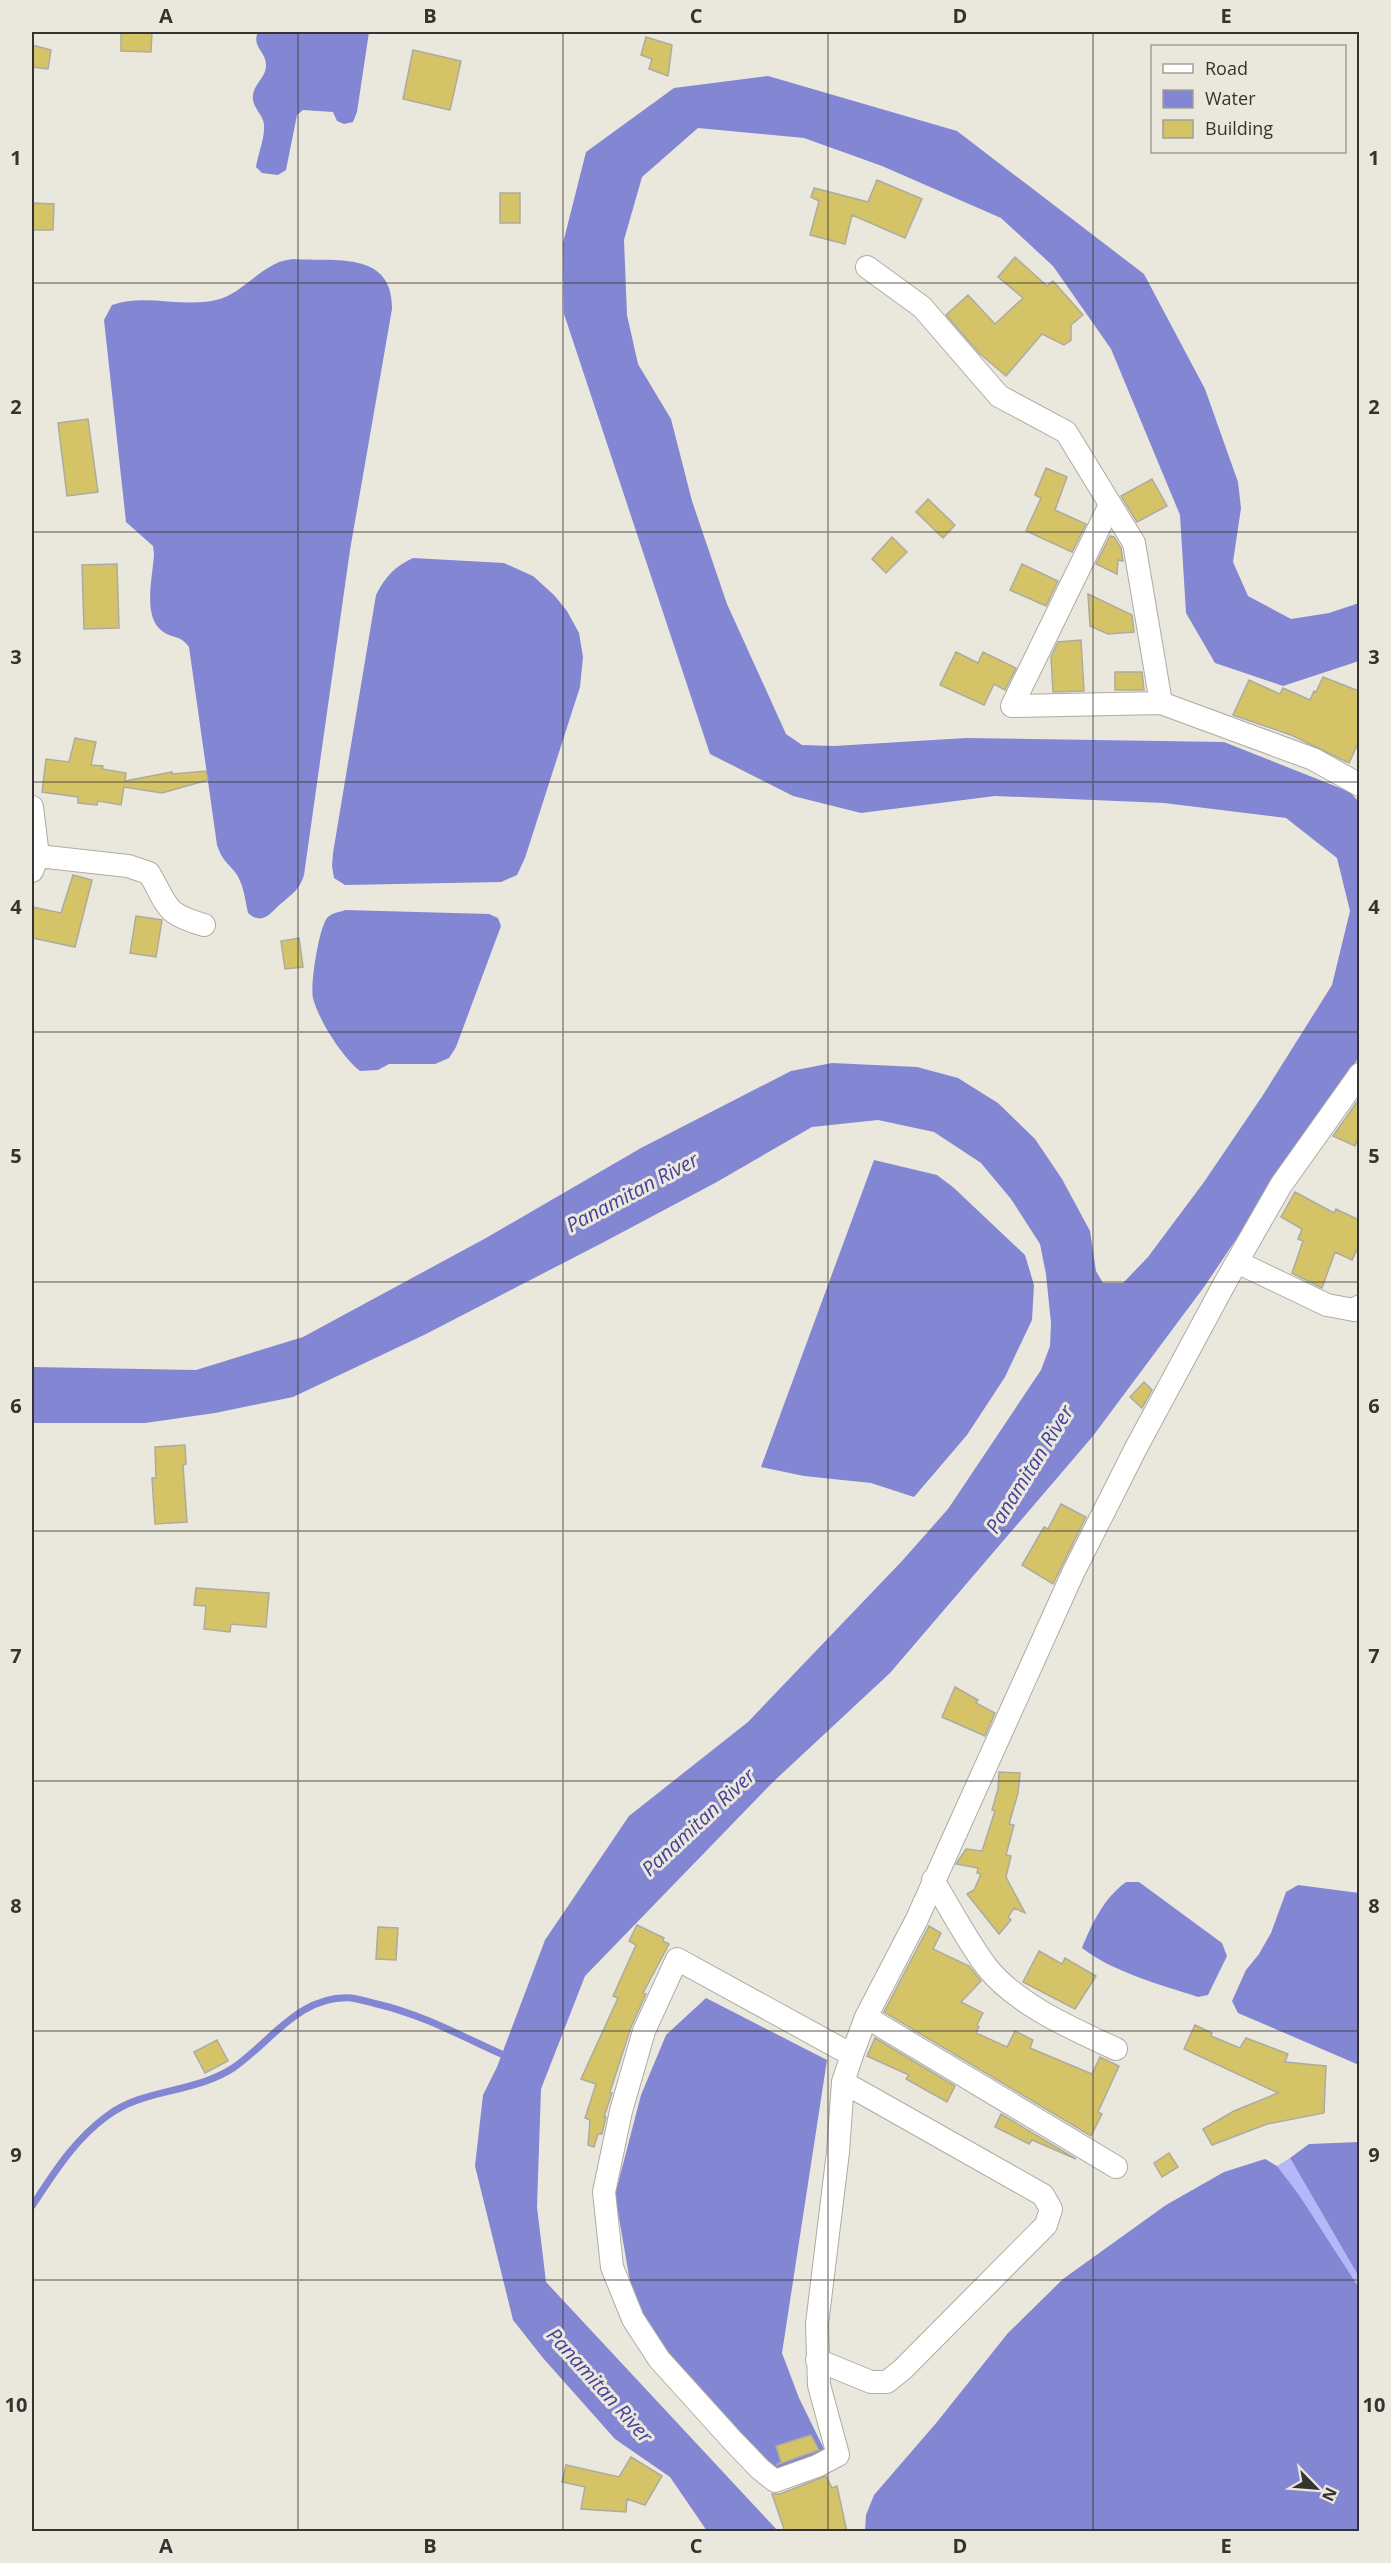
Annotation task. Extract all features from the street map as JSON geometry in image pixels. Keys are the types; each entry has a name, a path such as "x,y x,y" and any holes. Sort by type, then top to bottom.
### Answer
{"street":[{"path":"867,267 922,307 999,396 1066,432 1134,543 1161,703"},
{"path":"1110,505 1012,706 1161,703 1313,759 1359,785"},
{"path":"32,807 35,863 128,866 150,873 170,909 180,918 204,925"},
{"path":"852,2055 676,1959 644,2031 621,2111 604,2192 612,2267 633,2319 659,2359 699,2406 760,2469 775,2481 817,2466 838,2455 819,2385 817,2324 838,2152 843,2082 866,2017 917,1919 1073,1573 1136,1448 1281,1185 1359,1074"},
{"path":"1237,1262 1327,1305 1354,1310 1359,1306"},
{"path":"933,1880 987,1967 1018,1997 1084,2035 1116,2049"},
{"path":"866,2017 1116,2167"},
{"path":"818,2360 871,2382 887,2382 1046,2225 1051,2209 1043,2196 843,2082"}],"shaded area":[{"path":"1290,2158 1359,2277 1359,2288 1277,2166"}],"water":[{"path":"258,32 369,32 357,112 353,122 344,124 337,121 333,112 303,110 297,115 286,170 278,175 262,173 256,167 264,125 254,103 253,95 266,66 266,61 256,42"},
{"name":"Panamitan River","path":"768,76 957,131 1144,274 1205,389 1238,482 1241,508 1233,562 1248,596 1291,619 1329,613 1359,603 1359,661 1283,686 1215,663 1186,613 1180,515 1111,349 1053,266 1001,218 882,166 804,138 698,128 642,177 624,240 627,315 638,364 671,419 692,501 727,604 786,734 802,745 834,746 966,738 1224,742 1350,792 1359,802 1359,1057 1204,1287 1093,1436 890,1673 773,1782 585,1976 541,2089 537,2207 546,2282 778,2531 707,2531 670,2477 615,2439 543,2358 513,2320 475,2166 483,2095 497,2067 545,1940 629,1816 748,1722 902,1561 948,1509 1041,1370 1050,1346 1051,1323 1046,1274 1040,1244 1011,1199 981,1163 934,1132 878,1120 812,1127 715,1183 602,1243 426,1334 293,1397 215,1413 145,1423 32,1423 32,1367 196,1370 303,1337 486,1238 641,1148 791,1071 832,1063 917,1067 958,1078 998,1103 1035,1139 1062,1179 1090,1231 1096,1271 1103,1283 1123,1283 1148,1257 1204,1182 1263,1095 1332,985 1350,911 1337,858 1286,818 1164,803 995,796 861,813 793,796 710,754 564,314 563,243 586,152 674,88"},
{"path":"293,259 343,261 359,263 372,268 383,277 390,290 392,309 350,550 304,875 293,893 267,916 259,918 248,913 240,882 217,845 189,647 179,638 162,631 156,624 150,606 153,546 126,522 104,320 112,305 124,302 216,300 232,294 267,268"},
{"path":"413,558 504,563 533,576 554,595 567,611 579,633 583,657 580,687 525,858 517,875 501,882 345,885 334,878 333,853 376,595 391,573"},
{"path":"345,910 489,914 498,918 501,926 456,1047 449,1058 435,1064 389,1064 378,1070 360,1071 339,1047 325,1027 312,991 321,931 328,917"},
{"path":"874,1160 937,1175 954,1188 1025,1255 1034,1285 1032,1320 1005,1377 967,1435 914,1497 871,1483 804,1476 761,1467"},
{"path":"1126,1882 1139,1882 1222,1943 1227,1956 1208,1995 1198,1997 1138,1977 1095,1957 1082,1948 1100,1912 1111,1896"},
{"path":"1298,1885 1359,1893 1359,2065 1238,2013 1232,2001 1246,1970 1259,1954 1271,1933 1286,1892"},
{"path":"706,1998 827,2060 782,2353 799,2398 825,2451 774,2477 636,2316 615,2195 641,2095 666,2035"},
{"path":"1360,2142 1359,2277 1290,2158 1309,2144"},
{"path":"1265,2159 1277,2166 1299,2195 1359,2288 1359,2531 865,2531 866,2515 874,2495 937,2422 1008,2333 1063,2279 1166,2205 1224,2172"}],"building":[{"path":"121,32 152,32 151,52 121,51"},
{"path":"646,37 672,45 668,76 649,69 652,59 641,55"},
{"path":"32,45 51,50 48,69 32,67"},
{"path":"413,50 461,61 450,110 403,99"},
{"path":"877,180 922,199 905,238 852,215 845,244 810,235 819,201 811,197 814,188 868,202"},
{"path":"500,193 520,193 520,223 500,223"},
{"path":"32,203 54,204 53,230 32,230"},
{"path":"1015,257 1047,286 1053,281 1083,315 1071,325 1071,340 1064,345 1042,334 1006,376 979,353 946,315 968,295 995,324 1023,298 998,277"},
{"path":"88,419 98,492 67,496 58,423"},
{"path":"1046,468 1067,477 1055,510 1086,524 1072,552 1026,531 1041,498 1035,495"},
{"path":"1152,479 1167,506 1137,522 1121,496"},
{"path":"928,499 955,525 943,538 916,512"},
{"path":"1110,536 1114,537 1121,548 1123,561 1118,560 1117,574 1096,564"},
{"path":"892,537 907,552 886,573 872,559"},
{"path":"117,564 119,628 84,629 82,565"},
{"path":"1022,564 1058,581 1046,606 1010,590"},
{"path":"1088,594 1132,615 1134,632 1108,634 1090,626"},
{"path":"1081,640 1084,691 1053,692 1051,657 1058,642"},
{"path":"956,652 978,663 983,652 1016,668 1005,690 994,684 984,705 940,685"},
{"path":"1115,672 1142,672 1144,690 1115,690"},
{"path":"1323,677 1359,691 1359,741 1349,763 1291,735 1233,715 1249,680 1280,694 1283,688 1310,700"},
{"path":"75,738 96,742 91,765 126,773 125,781 172,772 172,774 206,771 208,780 162,793 124,787 121,805 98,801 97,805 78,803 78,797 42,792 46,759 69,762"},
{"path":"73,875 92,880 75,947 32,938 32,907 61,913"},
{"path":"136,916 162,920 156,957 130,953"},
{"path":"299,938 303,967 285,969 281,941"},
{"path":"1357,1102 1359,1103 1359,1135 1355,1146 1333,1136"},
{"path":"1295,1192 1334,1213 1336,1209 1359,1220 1359,1245 1352,1260 1335,1252 1322,1288 1292,1273 1303,1241 1298,1239 1302,1229 1281,1217"},
{"path":"1144,1382 1152,1390 1142,1408 1130,1397"},
{"path":"185,1445 186,1464 183,1465 187,1522 155,1524 152,1478 156,1478 155,1447"},
{"path":"1061,1504 1086,1517 1053,1584 1022,1565 1044,1527 1048,1529"},
{"path":"196,1588 269,1593 266,1627 231,1624 230,1632 204,1629 206,1606 194,1605"},
{"path":"955,1687 978,1700 976,1703 995,1713 985,1736 942,1717"},
{"path":"999,1772 1020,1773 1018,1793 1009,1824 1014,1825 1006,1855 1011,1856 1006,1877 1025,1913 1014,1908 1008,1917 1011,1920 999,1934 967,1894 974,1890 981,1874 977,1873 978,1868 956,1864 966,1849 982,1851 995,1811 992,1810 998,1789"},
{"path":"637,1925 664,1938 663,1941 669,1944 643,1993 646,1994 631,2027 610,2092 612,2093 604,2117 606,2117 602,2134 598,2134 594,2147 588,2145 590,2120 585,2118 596,2084 581,2079 618,1998 613,1996 636,1945 629,1941"},
{"path":"929,1926 941,1933 933,1949 969,1966 981,1981 961,2002 983,2013 976,2033 1007,2047 1015,2031 1033,2040 1030,2048 1092,2074 1100,2057 1119,2066 1098,2112 1102,2114 1091,2136 884,2012"},
{"path":"378,1927 398,1928 396,1960 376,1959"},
{"path":"1039,1951 1062,1964 1065,1958 1096,1976 1075,2009 1023,1982"},
{"path":"1195,2025 1212,2033 1211,2036 1240,2048 1246,2038 1288,2054 1285,2062 1326,2066 1324,2113 1267,2124 1212,2145 1203,2129 1234,2111 1278,2093 1184,2049"},
{"path":"875,2038 955,2086 947,2102 906,2079 909,2075 867,2056"},
{"path":"217,2040 228,2061 205,2073 194,2052"},
{"path":"1001,2114 1076,2159 1032,2140 1029,2144 995,2127"},
{"path":"1169,2153 1178,2167 1162,2177 1154,2163"},
{"path":"811,2435 819,2450 776,2465 781,2462 776,2446"},
{"path":"631,2457 662,2476 645,2505 627,2499 626,2512 581,2509 585,2487 562,2482 566,2465 619,2477"},
{"path":"826,2476 832,2488 837,2486 847,2532 785,2532 772,2494 780,2494"}],"waterway":[{"path":"32,2206 75,2146 107,2116 137,2100 202,2083 233,2068 287,2022 316,2004 333,1999 351,1998 394,2009 428,2021 508,2057"}]}
